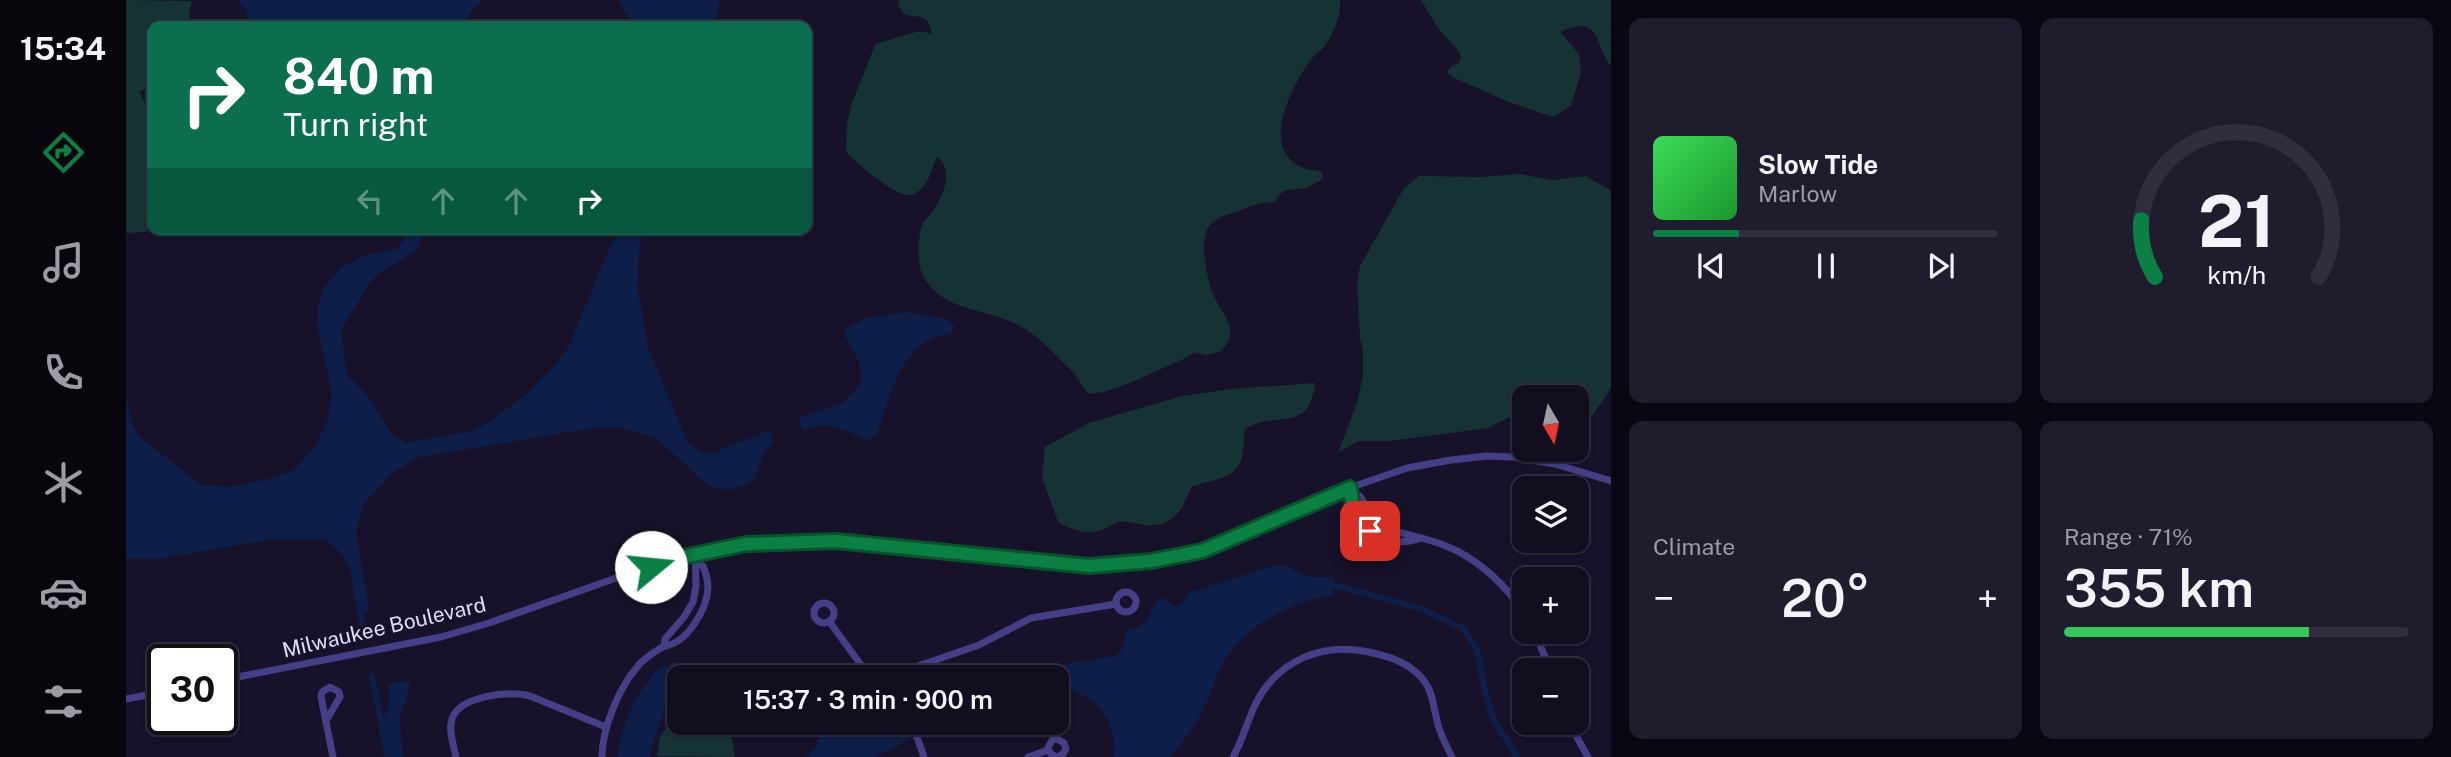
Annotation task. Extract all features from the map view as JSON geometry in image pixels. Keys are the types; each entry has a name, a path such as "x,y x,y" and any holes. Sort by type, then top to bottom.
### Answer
{"street":[{"name":"Milwaukee Boulevard","path":"238,677 441,637 489,623 633,572 695,554 746,544 836,541 1089,566 1151,561 1202,551 1408,468 1487,456 1513,457 1555,464 1611,481"},
{"path":"1351,491 1360,496 1378,522 1392,531 1455,550 1485,570 1512,596"},
{"path":"1351,491 1353,508 1370,531 1384,540 1399,544 1422,538"},
{"path":"1370,531 1378,522"},
{"path":"664,646 665,639 684,617 695,593 695,554"},
{"path":"602,757 606,727 631,675 644,659 664,646 678,641 693,625 703,606 708,588 703,566 697,564"},
{"path":"925,665 979,645 1031,618 1116,604"},
{"path":"684,617 693,625"},
{"path":"829,621 861,665"},
{"path":"1233,757 1256,703 1279,673 1305,656 1323,650 1344,649 1391,658 1413,669 1429,690 1443,739 1452,757"},
{"path":"456,757 451,725 455,712 468,702 504,694 520,693 530,696 606,727"},
{"path":"126,698 147,695"},
{"path":"327,719 334,757"},
{"path":"916,735 924,757"},
{"path":"1576,735 1588,757"},
{"path":"1052,740 1062,741 1066,749 1057,757 1048,751 1052,740"},
{"path":"1028,757 1048,751"}],"green space":[{"path":"126,0 192,1 190,21 147,21 147,89 139,91 147,105 147,232 126,233"},
{"path":"900,0 1340,0 1333,32 1309,62 1294,87 1283,117 1281,132 1282,146 1289,158 1303,168 1322,172 1322,179 1305,188 1284,192 1275,202 1257,204 1221,217 1206,231 1204,249 1208,279 1230,329 1227,344 1220,352 1206,355 1194,352 1125,385 1089,394 1073,372 1032,334 1016,324 962,306 938,294 921,271 919,240 923,223 935,208 944,188 946,174 942,162 937,157 925,184 917,193 909,195 885,185 846,152 847,123 852,103 875,45 922,31 932,34 926,20 904,14 898,6"},
{"path":"1421,0 1611,0 1611,66 1595,34 1583,26 1574,27 1560,32 1579,54 1581,73 1571,106 1553,117 1509,102 1452,77 1447,72 1459,63 1461,56 1438,28"},
{"path":"1518,174 1553,180 1586,176 1611,191 1611,388 1589,421 1589,385 1512,385 1512,416 1488,428 1390,441 1358,441 1338,453 1357,403 1363,376 1357,282 1360,266 1404,188 1419,176 1480,177"},
{"path":"1315,383 1312,399 1299,415 1257,423 1245,429 1239,465 1228,475 1191,487 1185,503 1170,520 1154,525 1121,522 1092,532 1075,530 1058,522 1042,477 1045,447 1089,423 1182,396 1231,389"},
{"path":"667,726 667,735 729,735 734,745 735,757 657,756 660,737"}],"water":[{"path":"239,0 484,0 472,9 466,21 249,21"},
{"path":"618,0 720,0 717,21 631,21"},
{"path":"406,235 423,235 416,251 370,282 341,330 347,375 367,395 393,436 407,443 471,431 486,424 525,395 557,363 569,346 612,242 623,235 642,235 637,288 649,350 688,444 703,452 712,453 770,430 774,444 765,451 754,479 748,484 729,490 710,487 656,438 619,427 587,429 420,457 393,472 363,505 356,533 370,611 361,612 356,585 349,567 341,553 326,540 274,539 157,559 126,558 126,395 133,427 140,437 201,485 232,487 294,470 316,445 329,416 332,394 317,324 318,306 324,288 344,265 367,255 397,249"},
{"path":"907,312 943,318 955,325 950,334 933,338 919,346 909,358 893,388 876,436 865,440 842,429 827,426 803,430 799,418 844,402 860,386 860,363 844,335 846,329 867,318"},
{"path":"1275,565 1288,567 1308,577 1334,577 1333,595 1274,615 1238,643 1221,668 1197,721 1170,757 1114,757 1108,720 1092,701 1069,691 1069,665 1059,665 1115,656 1121,652 1127,631 1146,621 1156,602 1164,598 1176,607 1183,603 1188,593"},
{"path":"667,666 667,703 650,757 618,757 619,741 633,703 655,671"},
{"path":"405,681 411,684 399,721 403,757 384,757 379,730 388,707 389,684"},
{"path":"819,735 896,735 899,746 873,757 806,757 817,746"}],"waterway":[{"path":"354,578 365,638"},
{"path":"1328,587 1334,585 1422,609 1463,628 1477,649 1485,692 1494,720 1517,757"},
{"path":"372,676 383,731"},
{"path":"890,745 913,735"}],"route":[{"path":"651,567 746,544 836,541 1089,566 1151,561 1202,551 1350,488 1353,508 1370,531"}]}
